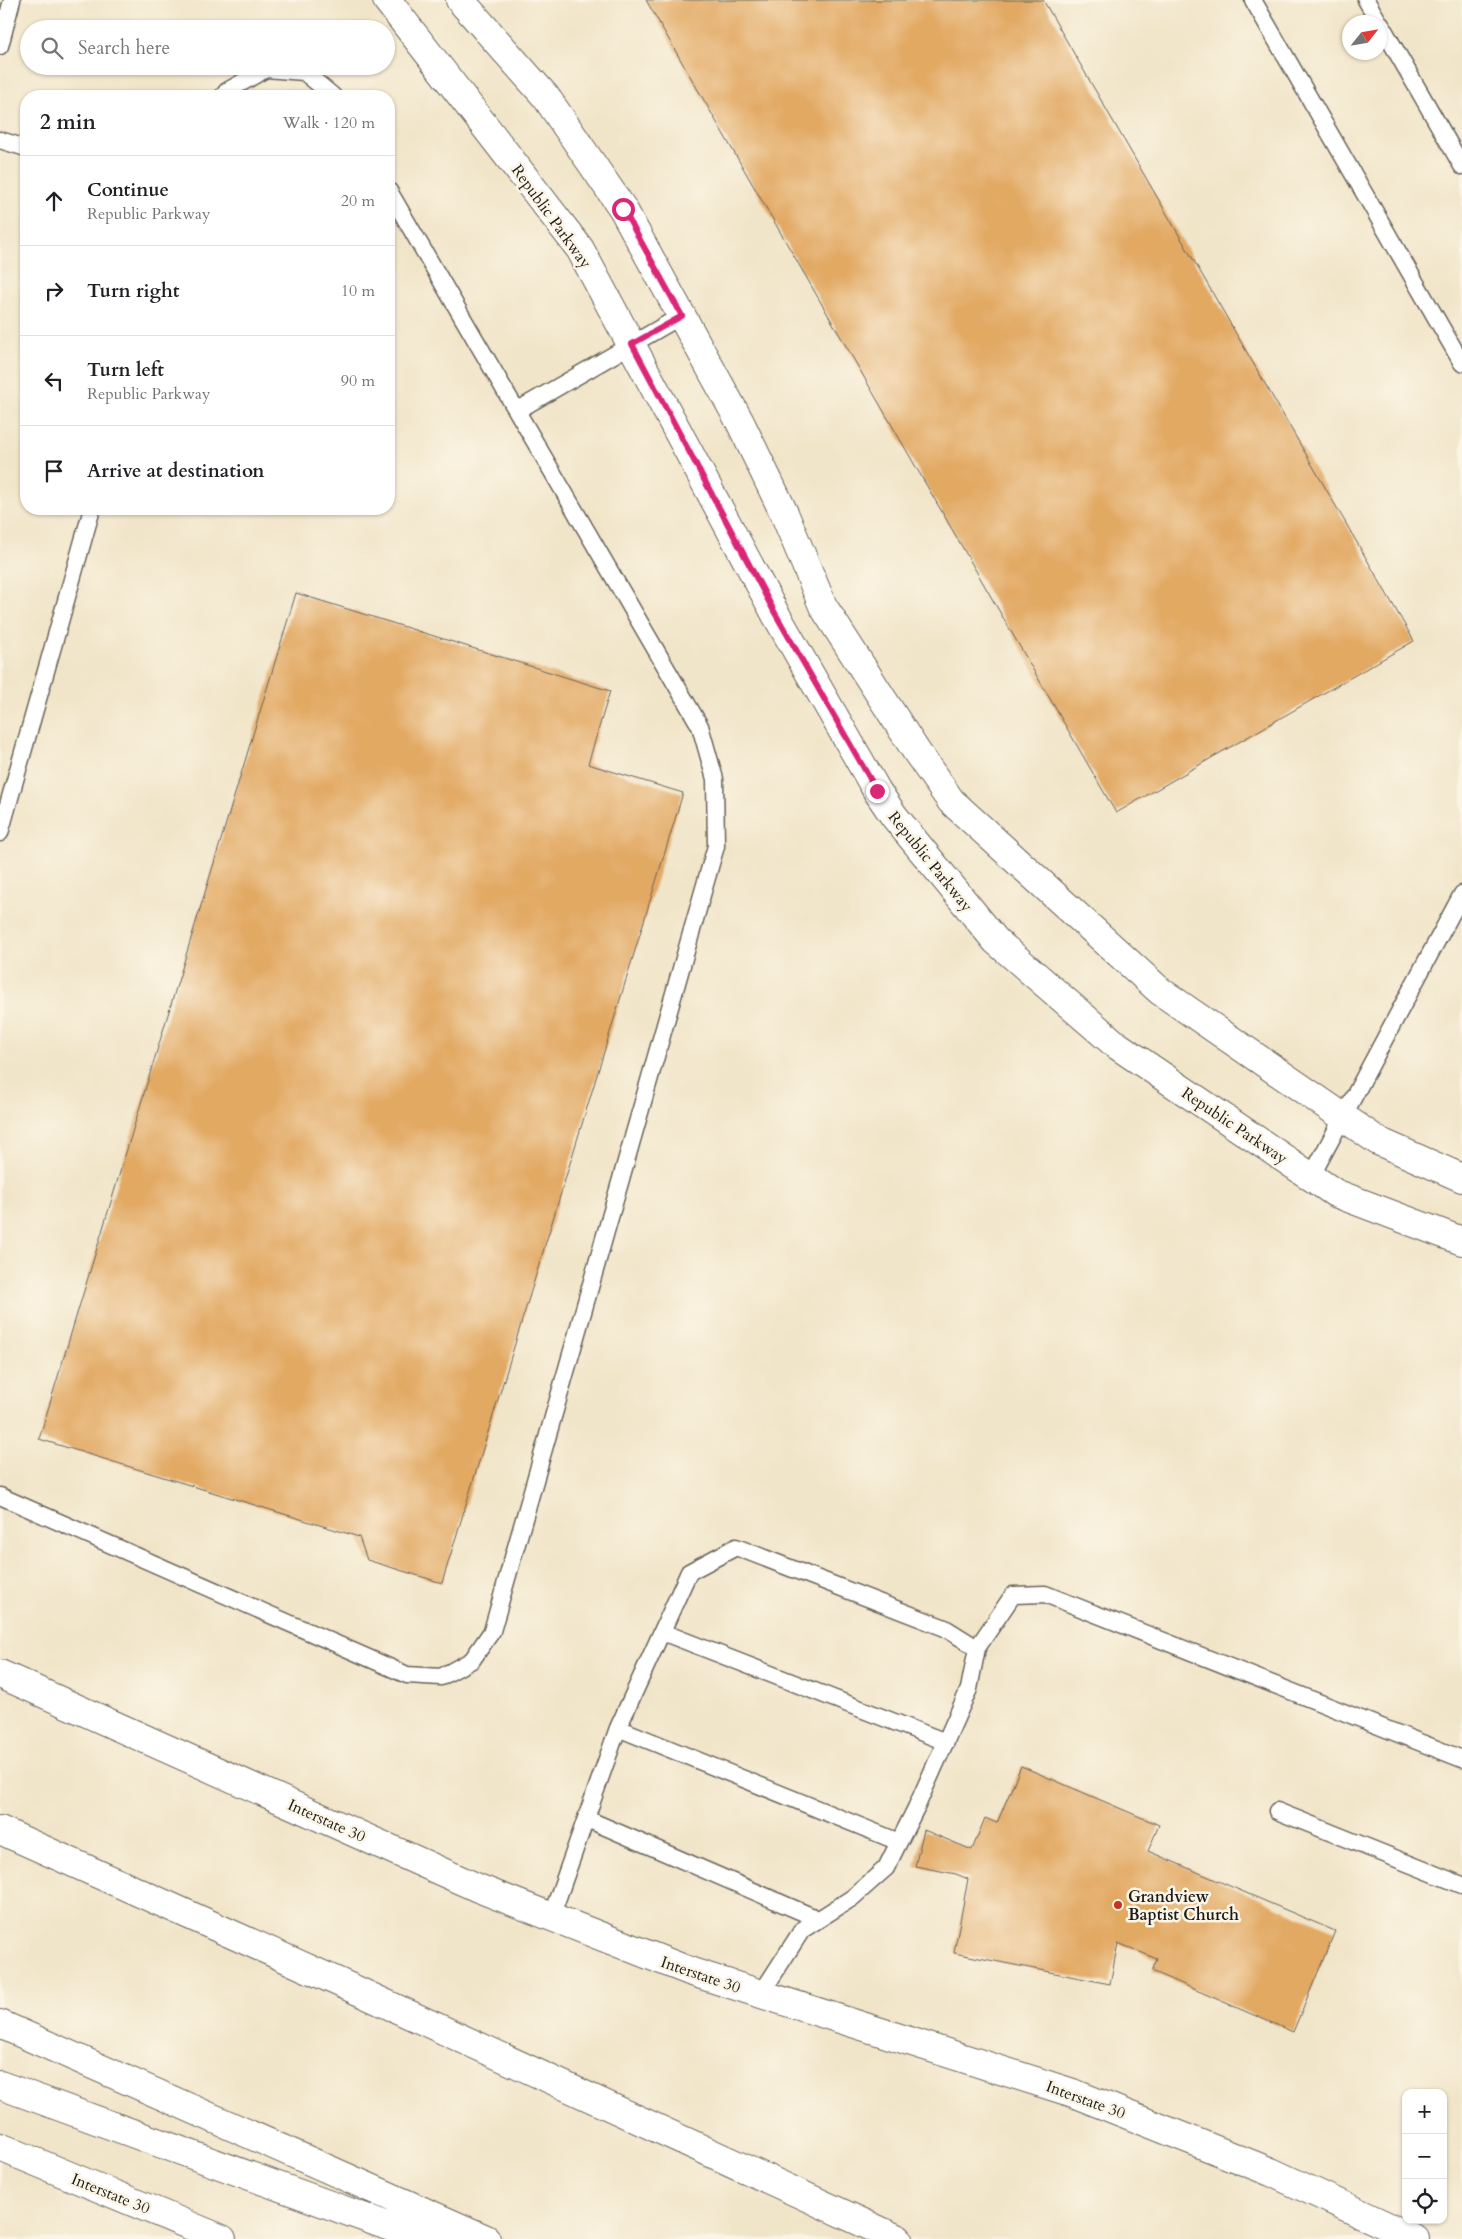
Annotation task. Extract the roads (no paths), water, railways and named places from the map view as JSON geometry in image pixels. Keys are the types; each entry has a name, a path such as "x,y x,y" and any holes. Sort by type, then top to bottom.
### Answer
{"main road":[{"name":"Republic Parkway","path":"387,0 580,249 775,613 877,791 894,816 996,941 1115,1044 1335,1193 1462,1241"},
{"path":"460,0 546,97 623,209 740,422 776,497 824,606 916,751 951,801 1160,991 1378,1141 1462,1178"},
{"name":"Interstate 30","path":"0,1674 478,1888 692,1972 1073,2093 1271,2172 1415,2239"},
{"path":"0,1830 356,1990 898,2239"},
{"path":"0,2024 486,2239"},
{"path":"0,2085 404,2232 446,2239"},
{"name":"Interstate 30","path":"0,2147 222,2239"}],"lane":[{"path":"0,46 12,0"},
{"path":"1253,0 1462,363"},
{"path":"1366,0 1375,15"},
{"path":"1387,35 1462,166"},
{"path":"229,90 255,75"},
{"path":"308,75 326,90"},
{"path":"0,140 20,146"},
{"path":"0,1496 407,1675 441,1677 472,1660 492,1631 716,846 714,779 700,726 395,201"},
{"path":"518,410 682,316"},
{"path":"0,833 90,515"},
{"path":"1311,1177 1462,894"},
{"path":"551,1917 618,1728 689,1572 736,1547 945,1628 977,1648"},
{"path":"761,1994 802,1930 852,1898 886,1868 969,1689 977,1648 1013,1594 1045,1594 1462,1758"},
{"path":"662,1632 946,1742"},
{"path":"618,1728 899,1842"},
{"path":"1277,1811 1462,1885"},
{"path":"587,1819 818,1919"}],"place":[{"name":"Grandview Baptist Church","path":"1118,1905"}]}
